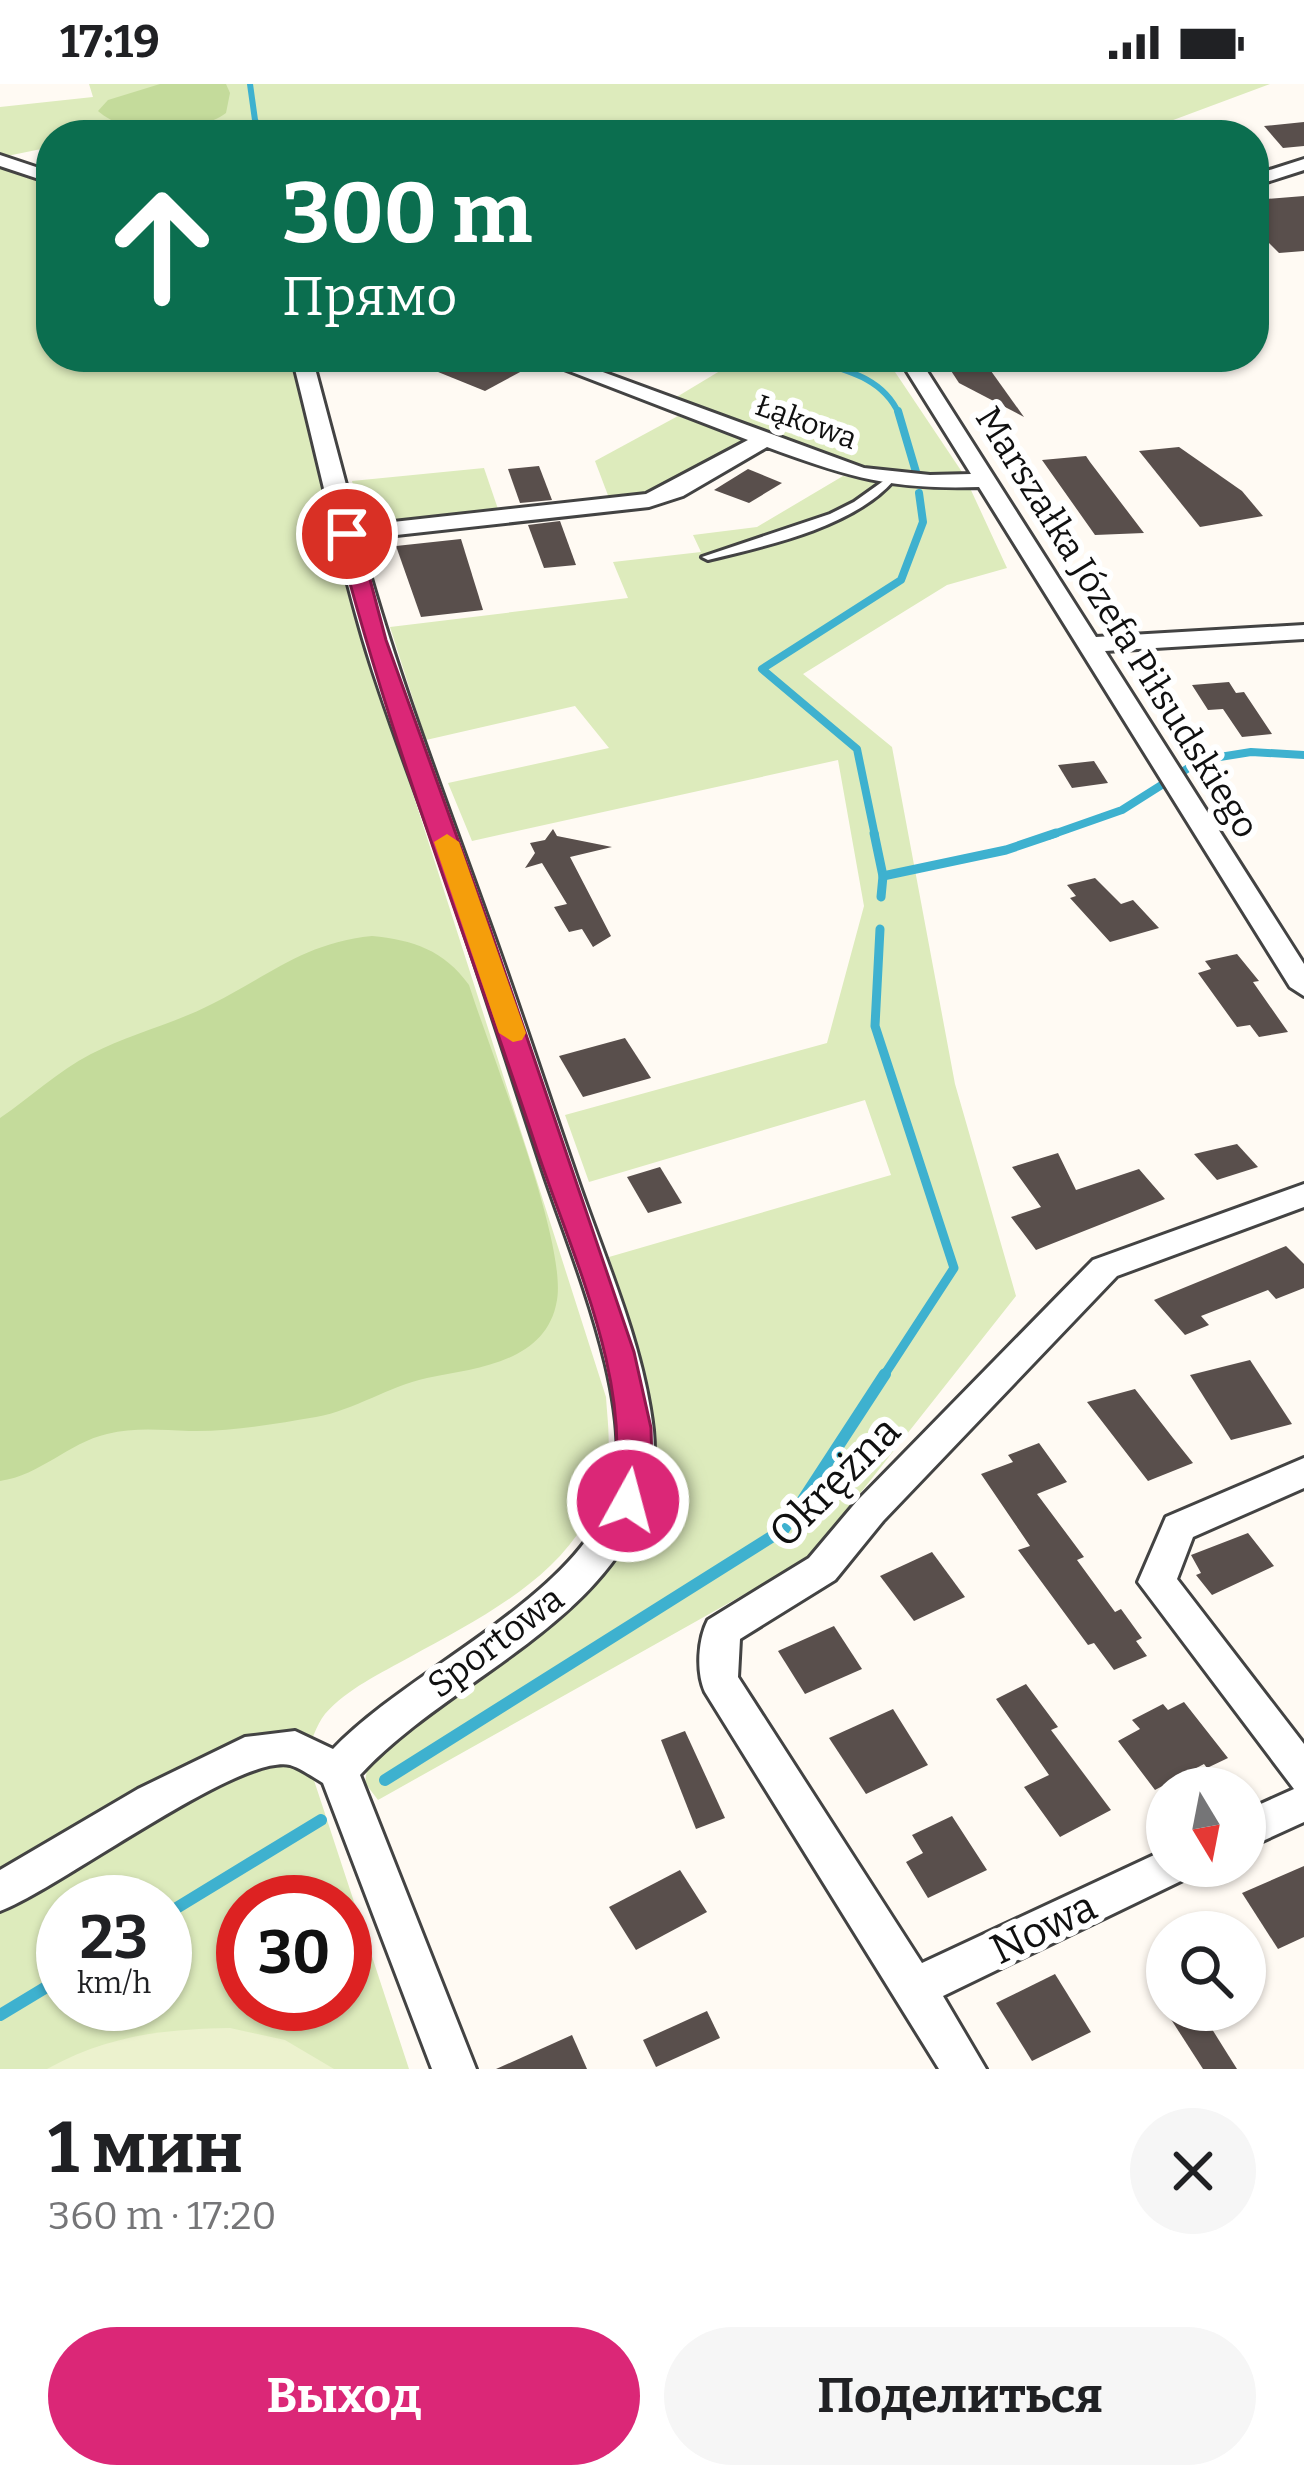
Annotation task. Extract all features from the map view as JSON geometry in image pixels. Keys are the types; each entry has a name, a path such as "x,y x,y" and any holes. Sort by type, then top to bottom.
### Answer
{"street":[{"path":"0,160 36,173"},
{"path":"1269,176 1304,164"},
{"name":"Sportowa","path":"306,372 375,640 476,923 619,1352 635,1428 636,1465 628,1501 588,1567 546,1606 380,1726 338,1771"},
{"name":"Łąkowa","path":"584,372 860,474 890,480 987,480"},
{"name":"Marszałka Józefa Piłsudskiego","path":"918,372 1304,987"},
{"path":"347,534 649,500 675,491 765,439"},
{"path":"1089,645 1304,632"},
{"name":"Okrężna","path":"964,2069 719,1680 721,1631 822,1569 870,1511 1105,1268 1304,1195"},
{"path":"1304,1472 1179,1527 1157,1582 1304,1775"},
{"path":"0,1892 152,1802 259,1749 295,1748 338,1771 454,2069"},
{"path":"1266,1821 1304,1803"},
{"name":"Nowa","path":"915,1988 1146,1878"}],"lane":[{"path":"708,557 855,507 890,480"}],"green space":[{"path":"89,84 1270,84 1173,120 36,120 36,150 7,156 0,152 0,107 93,97"},
{"path":"160,84 226,84 230,93 226,113 213,120 113,120 98,111 108,100"},
{"path":"0,167 36,180 36,372 296,372 359,625 606,1397 609,1439 600,1491 584,1524 562,1553 507,1601 365,1682 322,1718 306,1756 345,1875 216,1875 216,2031 372,2031 372,1957 409,2069 0,2069"},
{"path":"718,372 895,372 962,472 911,474 862,467 675,398"},
{"path":"678,416 747,440 659,489 609,498 595,461"},
{"path":"484,468 498,509 363,523 352,481"},
{"path":"843,476 906,487 970,488 1007,568 947,585 803,674 892,747 955,1084 1016,1296 809,1558 378,1800 365,1783 368,1762 561,1617 604,1570 634,1525 652,1479 655,1425 642,1360 609,1257 891,1175 865,1100 589,1182 565,1115 827,1043 864,906 838,760 472,841 448,783 609,748 575,706 426,740 390,627 628,598 613,562 701,552 693,535 757,527"},
{"path":"372,936 426,949 449,963 469,985 525,1145 550,1235 557,1272 551,1321 540,1337 507,1358 413,1382 330,1414 221,1430 117,1432 93,1438 29,1472 0,1481 0,1118 91,1054 197,1011 326,945"},
{"path":"192,2030 244,2031 285,2040 334,2069 47,2069 136,2036"}],"building":[{"path":"1304,122 1304,146 1283,148 1269,126"},
{"path":"1304,196 1304,251 1279,253 1269,243 1269,199"},
{"path":"438,372 520,372 485,391"},
{"path":"952,372 992,372 1024,417 959,383"},
{"path":"1179,447 1242,491 1263,516 1200,527 1139,451"},
{"path":"1086,456 1144,533 1095,535 1042,460"},
{"path":"539,466 552,500 520,503 508,469"},
{"path":"748,469 782,483 749,503 714,490"},
{"path":"560,521 576,565 544,568 528,525"},
{"path":"461,539 483,610 421,617 396,546"},
{"path":"1229,682 1236,693 1244,692 1272,734 1242,737 1223,709 1208,710 1192,685"},
{"path":"1094,761 1108,783 1072,788 1058,765"},
{"path":"553,829 557,836 612,847 570,857 611,936 593,947 582,929 569,932 554,907 567,904 542,863 525,868 535,853 530,843 545,840"},
{"path":"1095,878 1121,904 1133,900 1159,928 1110,942 1070,898 1076,896 1067,885"},
{"path":"1237,954 1259,981 1253,982 1288,1032 1259,1037 1250,1025 1237,1027 1198,973 1211,969 1205,961"},
{"path":"625,1038 651,1078 583,1097 559,1056"},
{"path":"1237,1144 1258,1167 1217,1180 1194,1154"},
{"path":"1058,1153 1076,1190 1139,1169 1165,1199 1036,1250 1011,1217 1041,1207 1012,1167"},
{"path":"660,1167 682,1203 648,1213 627,1177"},
{"path":"1286,1246 1304,1264 1304,1288 1276,1299 1268,1290 1201,1316 1209,1325 1185,1335 1154,1300"},
{"path":"1250,1360 1292,1424 1231,1440 1190,1375"},
{"path":"1135,1389 1193,1463 1148,1481 1087,1402"},
{"path":"1039,1443 1067,1482 1037,1494 1084,1557 1077,1560 1115,1612 1121,1609 1142,1638 1136,1641 1147,1656 1114,1670 1094,1643 1088,1645 1018,1550 1030,1546 981,1474 1013,1462 1008,1455"},
{"path":"1248,1533 1274,1566 1212,1595 1196,1575 1201,1573 1191,1555"},
{"path":"932,1552 965,1597 914,1621 880,1576"},
{"path":"834,1626 862,1669 805,1694 778,1651"},
{"path":"1026,1684 1058,1727 1051,1730 1111,1810 1060,1837 1024,1787 1049,1775 996,1699"},
{"path":"1184,1702 1228,1758 1209,1767 1146,1767 1146,1778 1118,1741 1140,1729 1132,1720 1163,1704 1168,1710"},
{"path":"893,1709 928,1765 866,1794 829,1738"},
{"path":"685,1731 725,1818 696,1829 661,1740"},
{"path":"952,1816 987,1870 928,1898 906,1862 923,1853 912,1835"},
{"path":"1304,1866 1304,1937 1278,1949 1266,1930 1266,1911 1254,1911 1242,1893 1266,1887 1266,1883"},
{"path":"680,1870 707,1912 636,1950 609,1907"},
{"path":"1055,1974 1091,2032 1032,2061 996,2003"},
{"path":"707,2011 720,2038 656,2067 643,2040"},
{"path":"1179,2031 1213,2031 1237,2069 1203,2069"},
{"path":"572,2035 587,2069 496,2069"}],"waterway":[{"path":"250,84 255,120"},
{"path":"849,372 882,390 899,414"},
{"path":"899,414 916,472"},
{"path":"875,836 857,749 762,669 901,580 923,522 919,493"},
{"path":"1048,836 1122,810 1201,760 1251,752 1304,755"},
{"path":"874,833 883,876"},
{"path":"883,876 1006,850 1056,833"},
{"path":"881,897 883,876"},
{"path":"880,929 875,1026 954,1268 883,1377"},
{"path":"385,1780 784,1529 885,1374"},
{"path":"192,1899 321,1820"},
{"path":"0,2015 36,1993"}],"slow traffic":[{"path":"447,842 513,1033"}],"route":[{"path":"347,534 375,640 476,923 619,1352 635,1428 636,1465 628,1501"}]}
